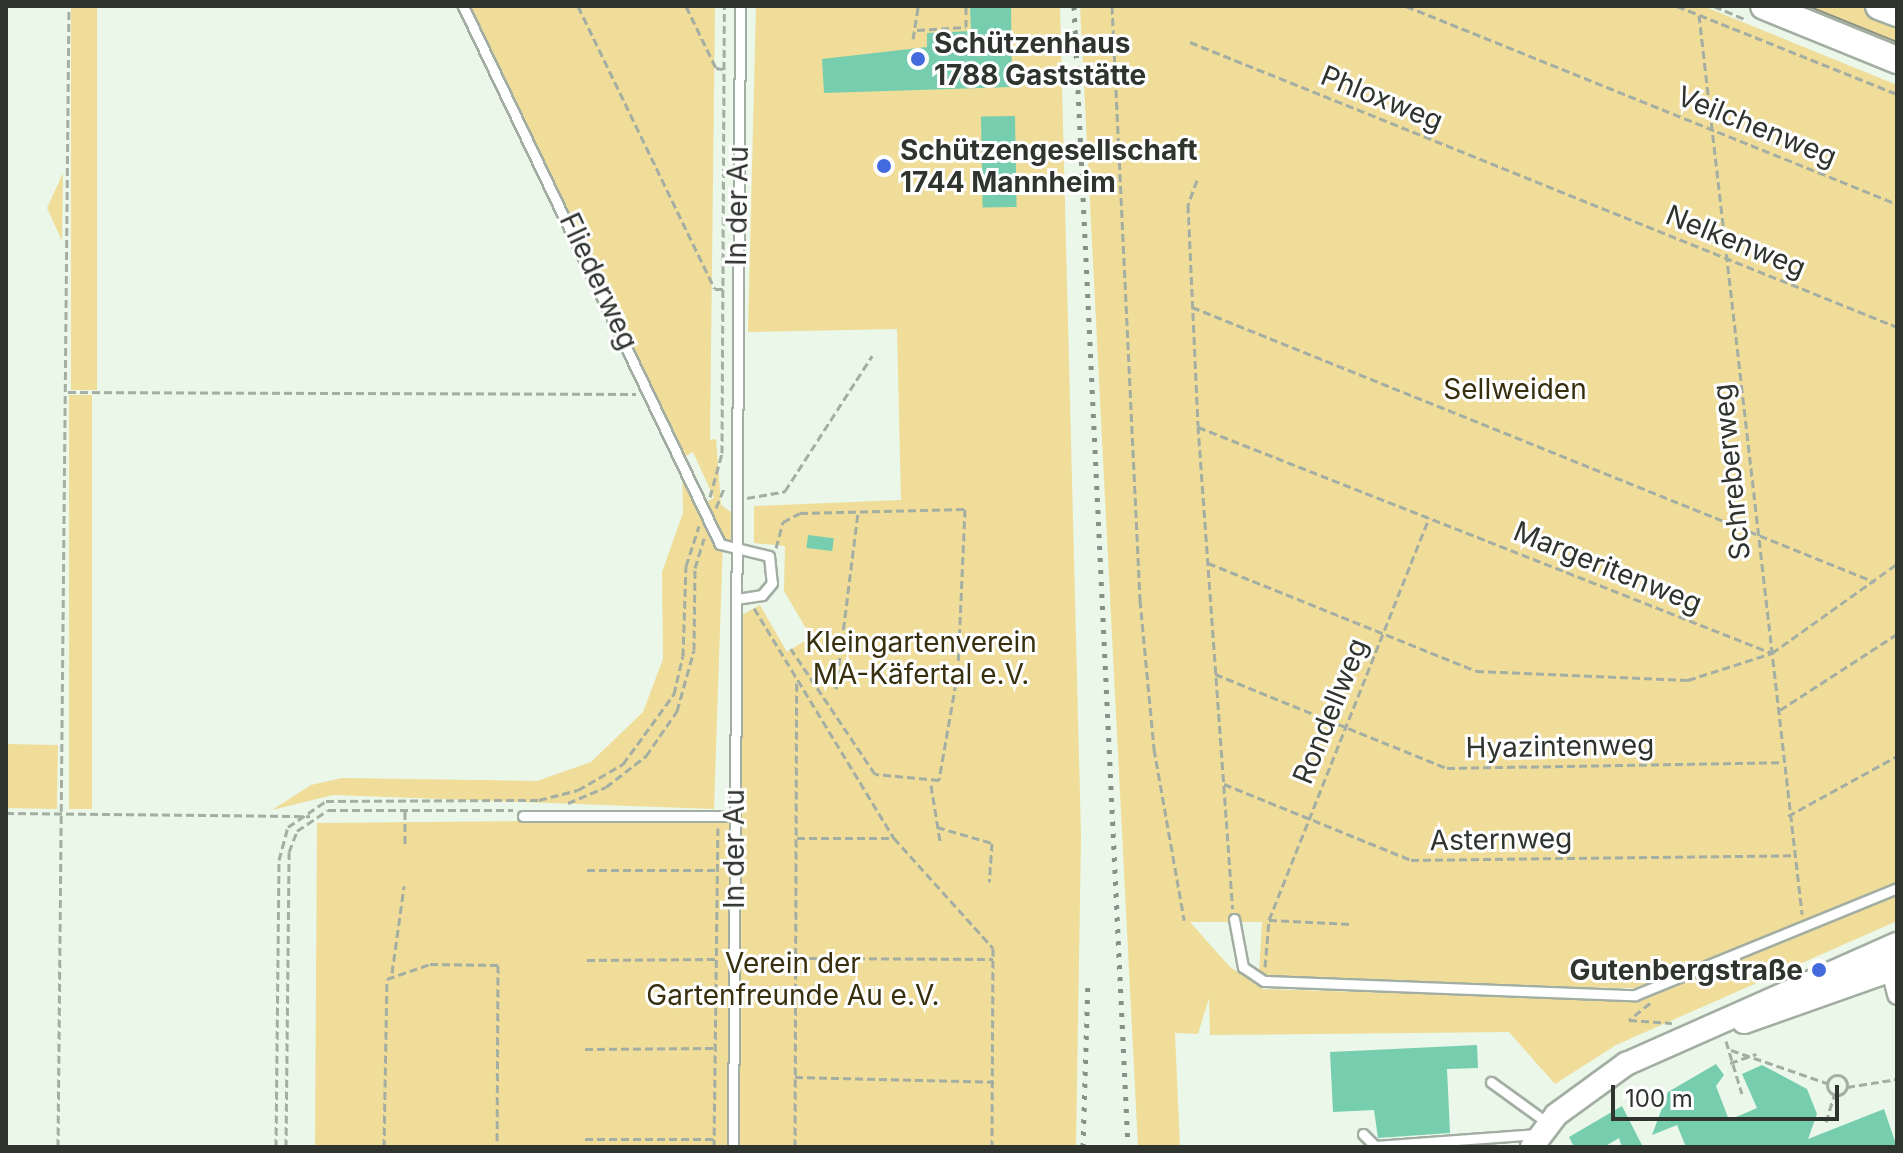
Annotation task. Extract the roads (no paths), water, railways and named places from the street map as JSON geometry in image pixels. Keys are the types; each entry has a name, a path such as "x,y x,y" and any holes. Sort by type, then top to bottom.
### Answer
{"main road":[{"path":"1764,6 1897,60"},
{"path":"1879,6 1897,13"}],"street":[{"path":"1893,957 1897,995"},
{"path":"1666,1046 1725,1040 1893,957"},
{"path":"1541,1135 1598,1081 1666,1046 1893,957"}],"lane":[{"name":"Fliederweg","path":"463,6 652,394 720,544 736,550"},
{"name":"In der Au","path":"733,1147 740,6"},
{"path":"736,550 769,556 772,583 749,600 737,599"},
{"path":"523,816 735,816"},
{"path":"1234,919 1243,967 1264,981 1592,994 1668,986 1804,924 1897,888"},
{"path":"1491,1082 1541,1135"},
{"path":"1363,1134 1375,1146 1541,1135"}],"tram line":[{"path":"1808,6 1897,42"}],"railway":[{"path":"1074,6 1128,1147"},
{"path":"1083,1147 1088,980"}],"place":[{"name":"Schützenhaus 1788 Gaststätte","path":"918,59"},
{"name":"Schützengesellschaft 1744 Mannheim","path":"884,166"},
{"name":"Gutenbergstraße","path":"1819,970"}],"park label":[{"name":"Sellweiden","path":"1515,389"},
{"name":"Kleingartenverein MA-Käfertal e.V.","path":"921,658"},
{"name":"Verein der Gartenfreunde Au e.V.","path":"793,979"}]}
